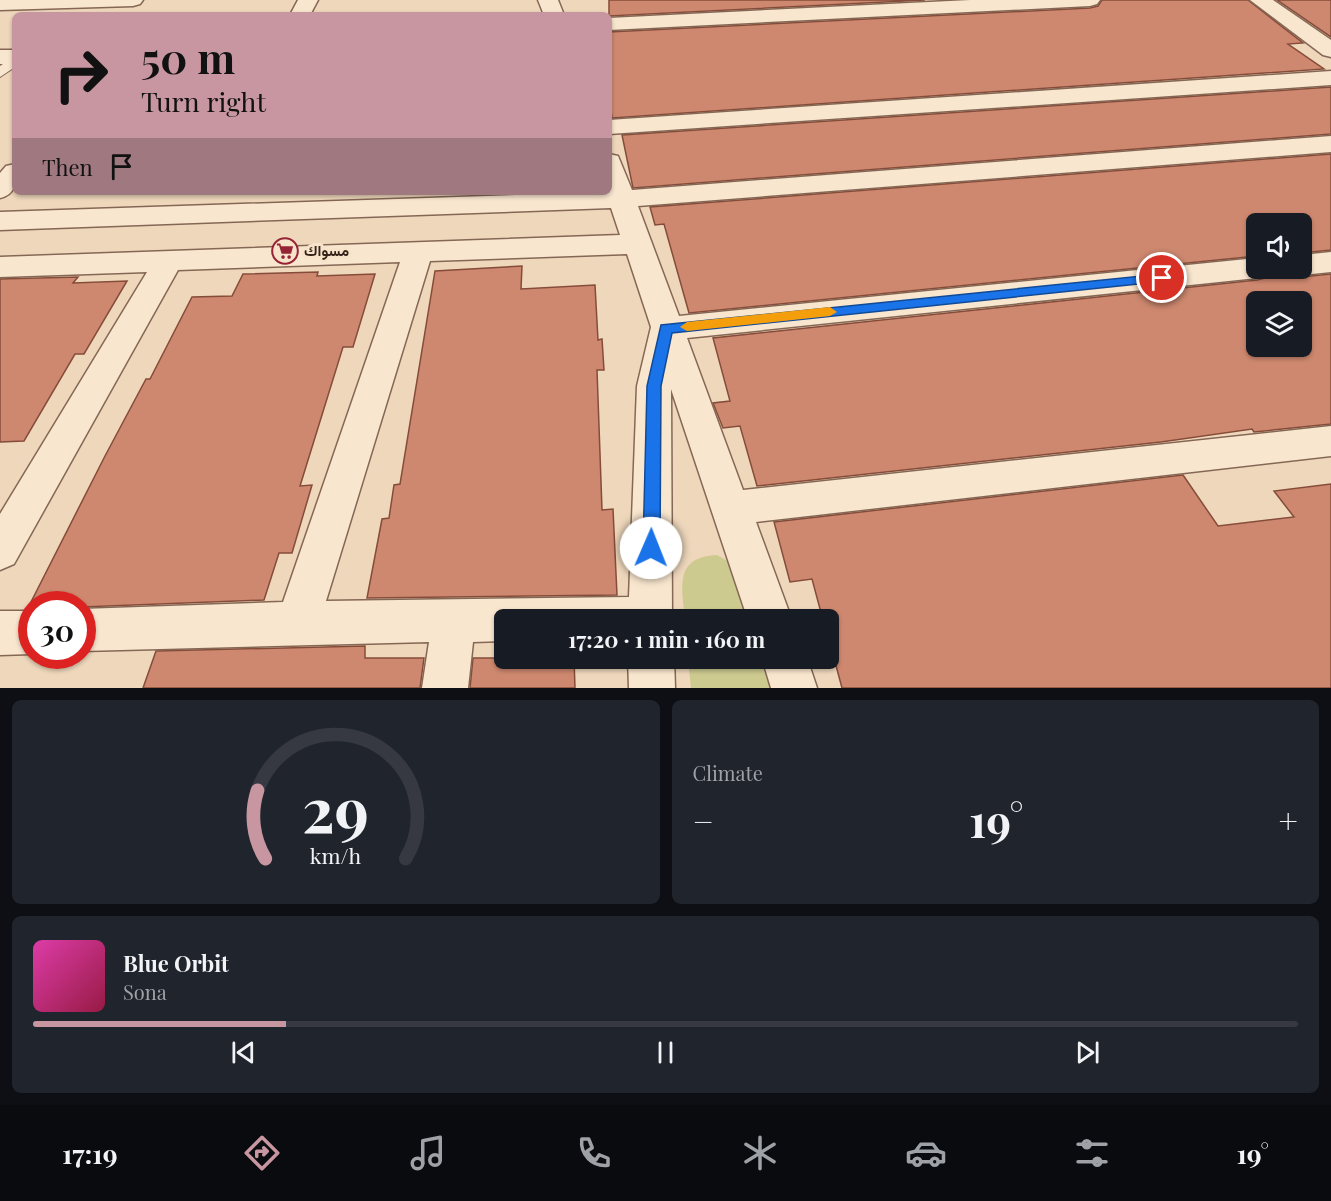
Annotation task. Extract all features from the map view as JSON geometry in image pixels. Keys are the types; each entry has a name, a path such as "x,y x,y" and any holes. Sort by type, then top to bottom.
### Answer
{"street":[{"path":"0,4 63,9 134,0"},
{"path":"612,24 1090,0"},
{"path":"1260,0 1331,50"},
{"path":"1298,27 1331,25"},
{"path":"612,127 1331,78"},
{"path":"0,220 203,203 622,199 1331,144"},
{"path":"612,171 766,609"},
{"path":"0,190 12,176"},
{"path":"0,267 638,244"},
{"path":"298,623 418,252"},
{"path":"0,551 168,261"},
{"path":"1312,264 1331,262"},
{"path":"666,329 1246,269"},
{"path":"650,609 654,386 666,329"},
{"path":"730,508 1331,441"},
{"path":"445,688 454,620"},
{"path":"96,630 494,620"},
{"path":"0,633 18,632"},
{"path":"651,669 652,688"},
{"path":"788,669 794,688"}],"lane":[{"path":"0,73 12,61"}],"shaded area":[{"path":"717,555 731,563 747,609 684,609 682,585 684,576 693,561"},
{"path":"689,669 766,669 773,688 691,688"}],"building":[{"path":"609,0 925,0 612,16 612,12 609,12"},
{"path":"1102,0 1248,0 1303,43 1288,44 1324,69 612,118 612,32 1098,6"},
{"path":"1277,0 1331,0 1331,37"},
{"path":"1331,87 1331,134 633,188 622,135"},
{"path":"1331,154 1331,250 1312,252 1312,213 1246,213 1246,257 689,313 664,224 655,225 650,207"},
{"path":"522,266 521,289 595,285 598,340 602,339 604,370 597,370 602,510 613,509 617,595 367,598 382,519 389,518 394,485 400,484 435,271"},
{"path":"318,272 317,276 375,274 353,347 343,347 300,486 312,485 292,553 279,553 264,600 96,606 96,591 37,591 105,456 146,379 150,379 192,297 232,296 243,274"},
{"path":"1331,274 1331,424 1254,432 1252,429 1161,442 757,486 740,426 723,428 713,403 730,401 713,338 1257,280 1312,279 1312,276"},
{"path":"78,277 73,283 127,281 84,354 75,354 24,441 0,442 0,279"},
{"path":"1183,475 1218,526 1294,517 1274,491 1331,484 1331,688 842,688 837,669 839,669 839,609 820,609 812,579 790,582 774,522"},
{"path":"365,646 365,658 424,658 420,688 143,688 156,651"},
{"path":"473,658 494,658 494,669 574,669 575,688 470,688"}],"slow traffic":[{"path":"687,327 830,312"}],"place":[{"name":"مسواك","path":"285,251"}],"route":[{"path":"651,548 654,386 666,329 1162,278"}]}
